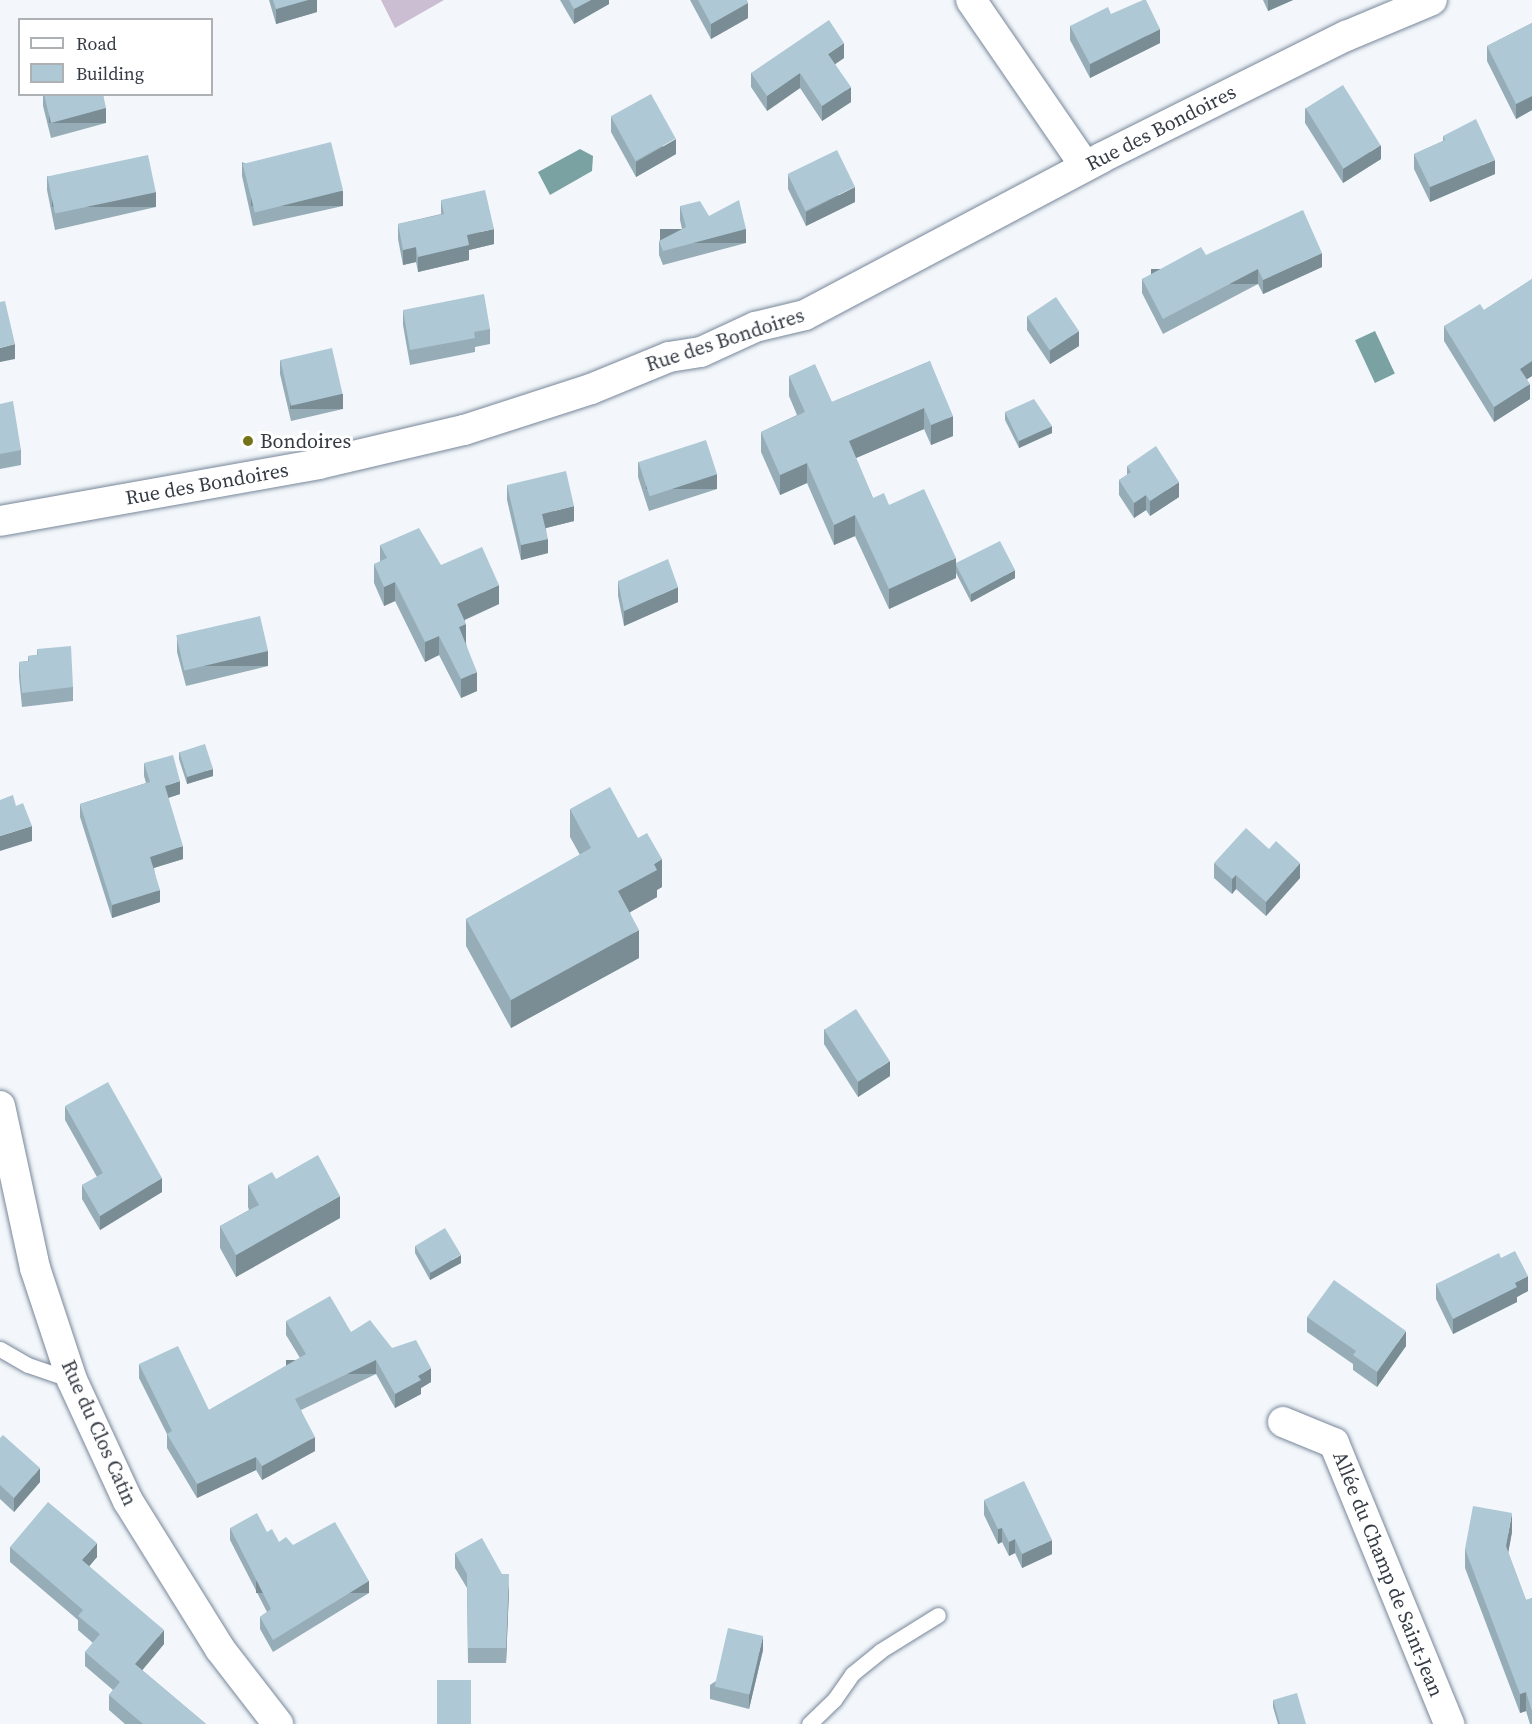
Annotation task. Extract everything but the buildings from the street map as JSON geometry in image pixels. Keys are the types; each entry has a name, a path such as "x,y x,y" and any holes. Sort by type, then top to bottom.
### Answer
{"street":[{"path":"971,0 1084,166"},
{"name":"Rue des Bondoires","path":"0,521 319,464 464,430 591,390 669,357 701,352 755,327 805,315 1084,166 1346,36 1432,0"},
{"name":"Rue du Clos Catin","path":"0,1106 35,1268 72,1380 128,1501 220,1649 278,1724"},
{"name":"Allée du Champ de Saint-Jean","path":"1283,1422 1334,1443 1449,1724"}],"lane":[{"path":"0,1349 28,1365 72,1380"},
{"path":"809,1724 834,1700 852,1674 880,1651 938,1615"}],"shaded area":[{"path":"381,0 444,0 395,28"}],"water":[{"path":"580,149 593,156 592,171 550,195 538,172"},
{"path":"1375,331 1395,374 1375,383 1355,340"}],"place":[{"name":"Bondoires","path":"248,441"}]}
